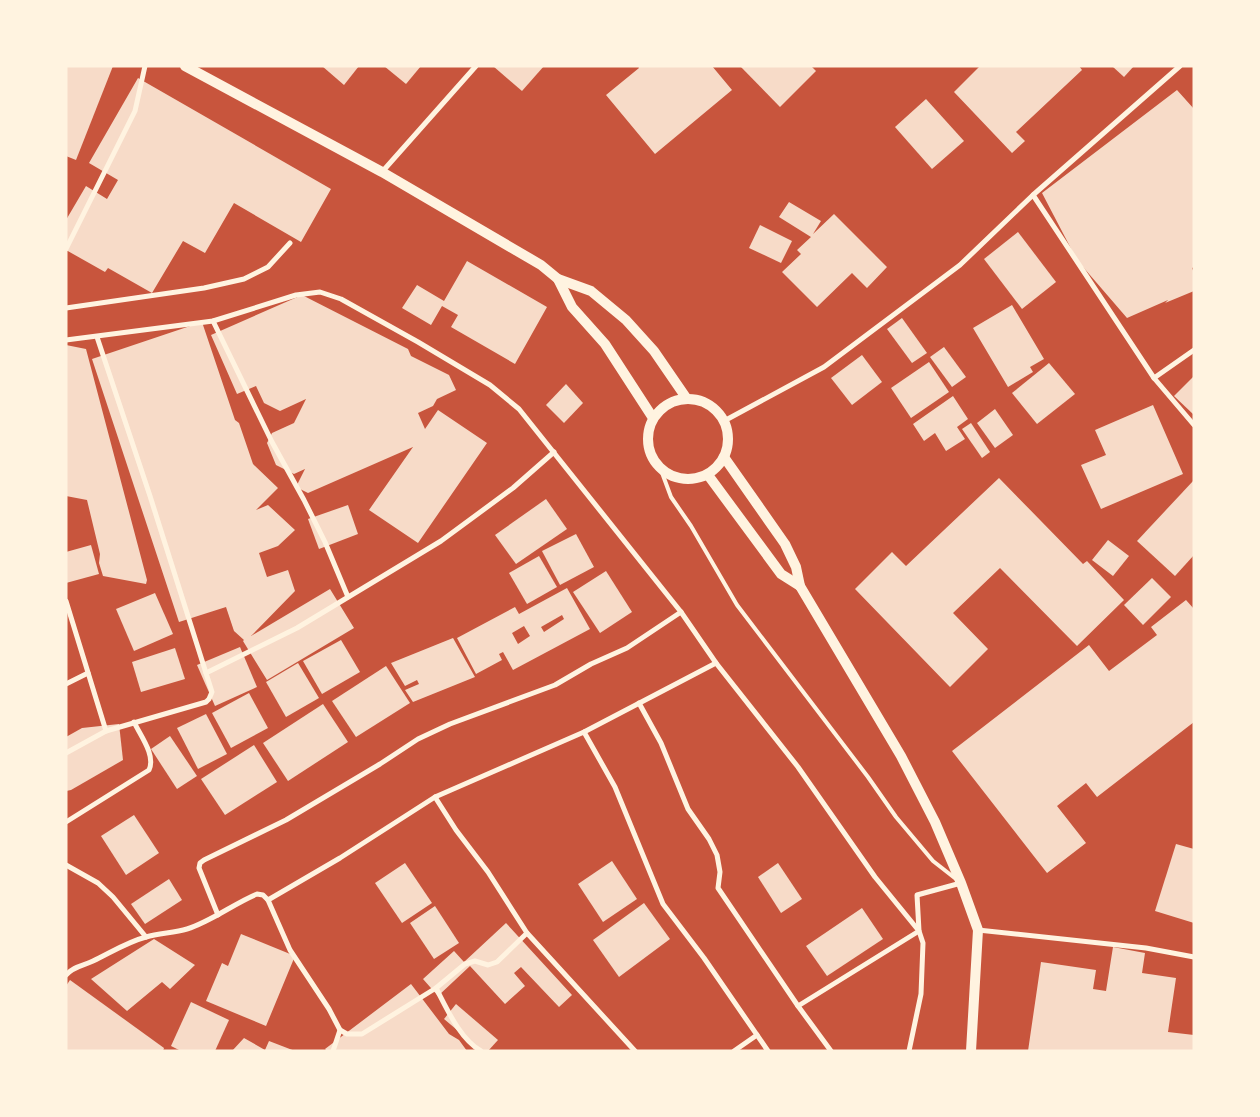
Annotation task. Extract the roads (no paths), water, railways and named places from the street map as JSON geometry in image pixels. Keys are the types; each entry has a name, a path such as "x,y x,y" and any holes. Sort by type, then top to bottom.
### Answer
{"main road":[{"path":"185,66 382,172 532,260 558,279 591,291 626,320 654,351 686,399"},
{"path":"558,279 572,307 604,344 654,418"},
{"path":"686,399 698,400 708,404 724,421 728,439 724,457 718,467 708,475 696,479 683,480 661,470 652,458 648,445 648,431 654,418 663,408 675,401 686,399"},
{"path":"724,457 785,544 796,567 800,586 901,756 935,822 961,883 978,930 971,1051"},
{"path":"708,475 782,574 800,586"}],"street":[{"path":"66,249 135,111 145,66"},
{"path":"382,172 476,66"},
{"path":"724,421 824,367 960,265 1032,195 1180,66"},
{"path":"1032,195 1154,378 1194,425"},
{"path":"66,308 204,288 244,279 268,267 290,242"},
{"path":"66,340 213,321 296,295 313,292 331,295 418,342 490,385 520,409 681,612 716,663 798,767 874,877 919,931"},
{"path":"213,321 272,442 325,542 348,597"},
{"path":"66,753 106,731 206,702 211,696 212,688 97,337"},
{"path":"1154,378 1194,350"},
{"path":"206,673 297,628 441,541 514,488 554,452"},
{"path":"66,602 106,731"},
{"path":"218,915 199,868 204,860 286,820 418,739 450,724 554,685 591,664 627,648 681,612"},
{"path":"268,900 340,858 435,797 584,732 716,663"},
{"path":"66,684 88,673"},
{"path":"639,703 661,743 688,809 709,839 717,855 720,872 718,888 831,1051"},
{"path":"66,822 149,770 151,757 134,722"},
{"path":"584,732 615,787 664,904 768,1051"},
{"path":"435,797 456,830 488,872 527,933 635,1051"},
{"path":"66,865 98,883 113,897 146,937"},
{"path":"909,1051 922,994 922,943 916,895 961,883"},
{"path":"66,975 73,968 92,962 112,951 146,937 188,928 218,915 256,894 263,895 268,900 290,950 329,1009 340,1030 347,1034 362,1034 436,988 470,961 488,965 497,962 527,933"},
{"path":"978,930 1146,948 1194,957"},
{"path":"798,1006 919,931"},
{"path":"436,988 455,1024 476,1048 481,1051"},
{"path":"332,1051 340,1030"},
{"path":"734,1051 757,1035"}],"lane":[{"path":"661,470 671,497 691,526 737,605 868,777 896,817 933,861 961,883"}]}
